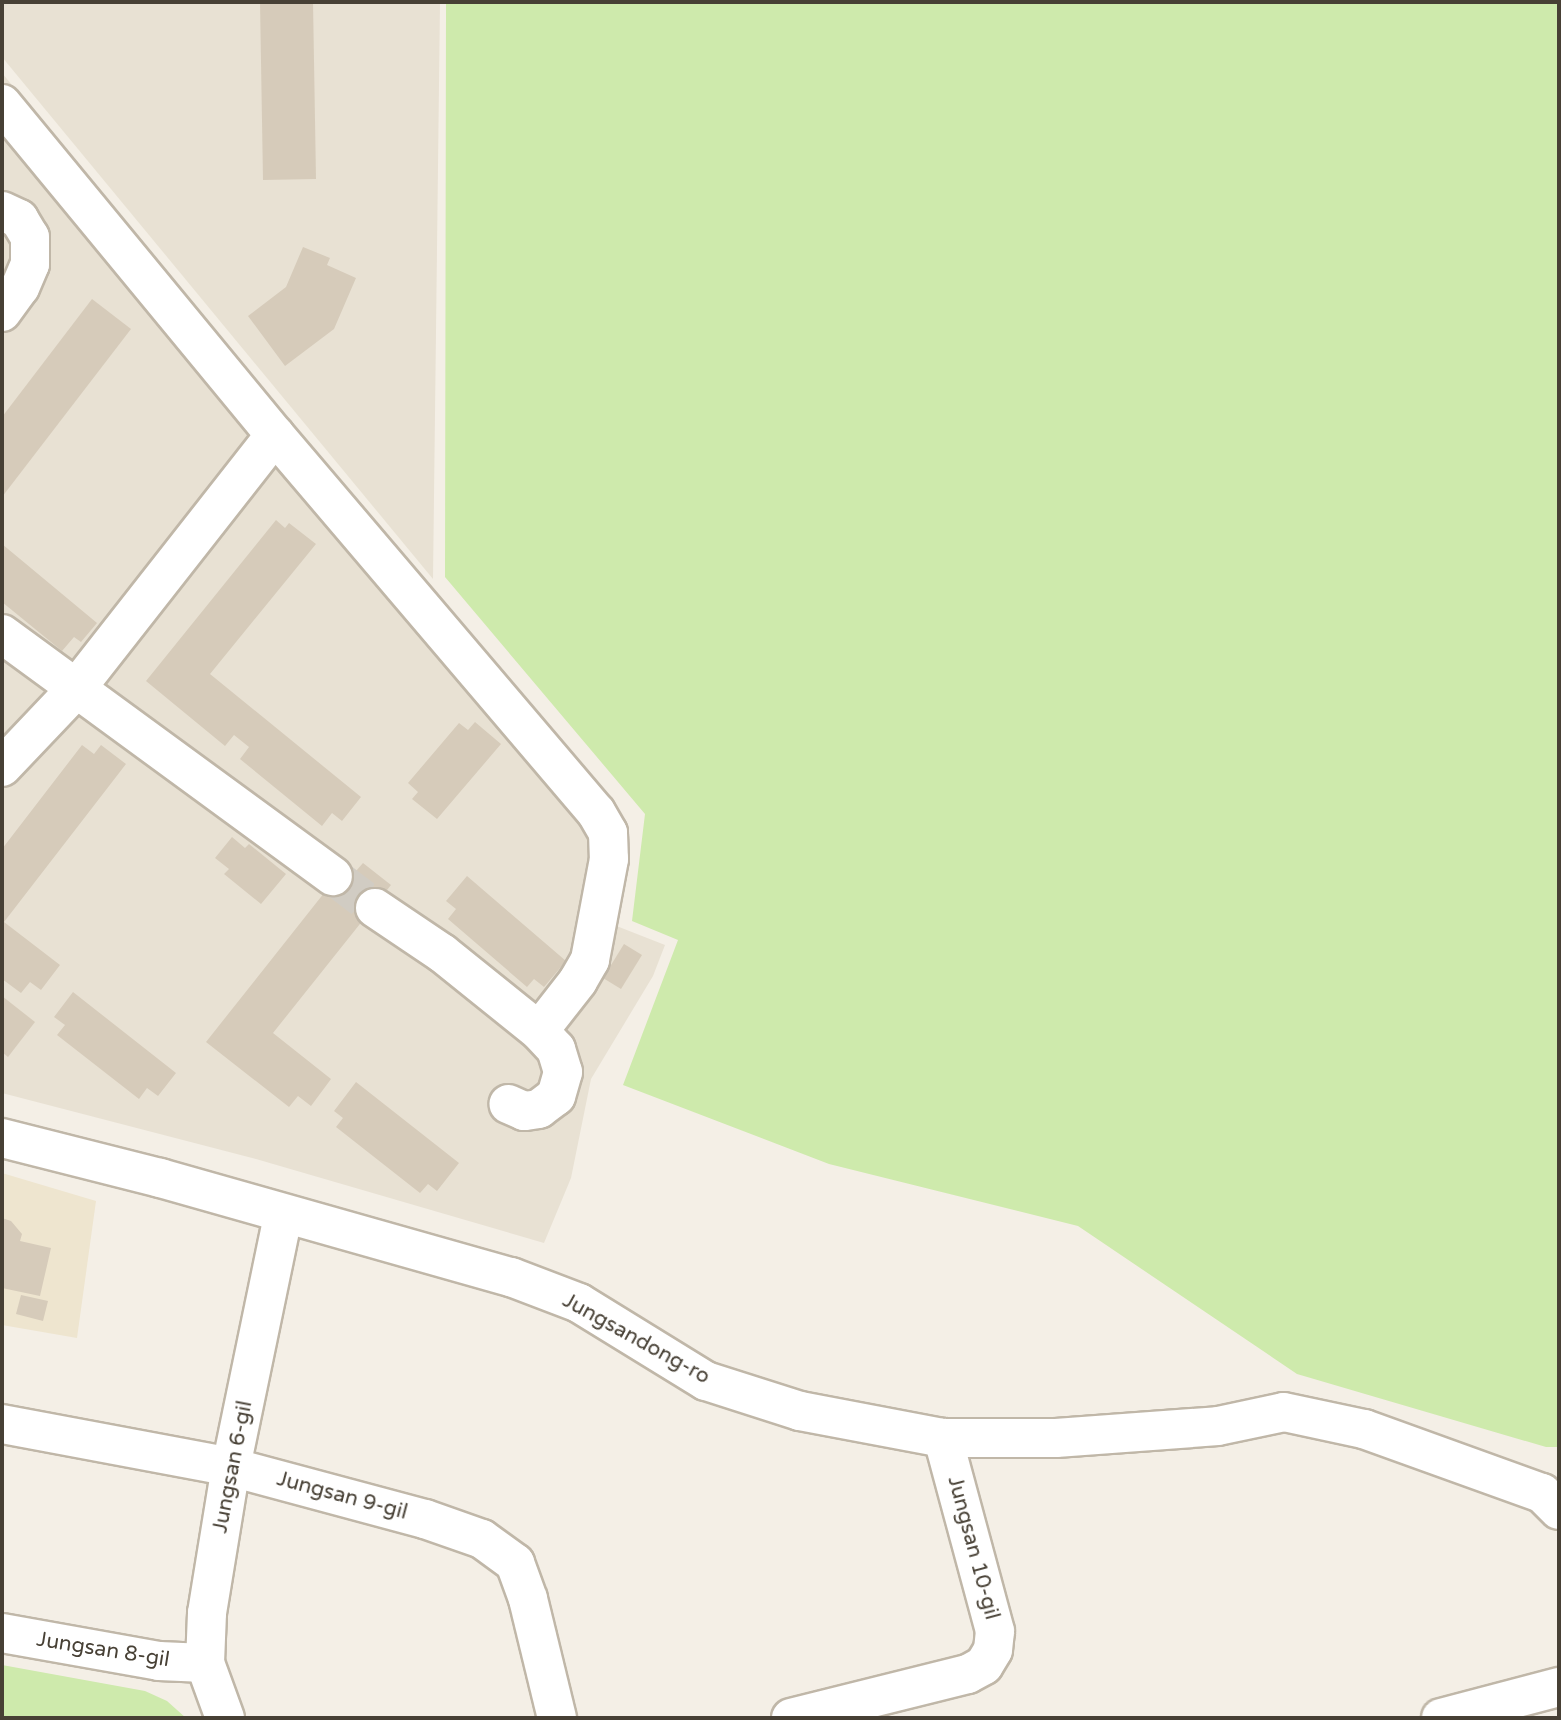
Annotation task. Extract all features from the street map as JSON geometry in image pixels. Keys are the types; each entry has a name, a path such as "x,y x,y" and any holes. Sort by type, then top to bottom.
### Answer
{"street":[{"path":"2,104 275,435 596,812 608,833 609,859 590,961 539,1031"},
{"path":"2,211 19,219 30,237 30,264 20,287 2,312"},
{"path":"2,767 75,690 275,435"},
{"path":"2,634 332,876"},
{"path":"375,908 442,953 539,1031 556,1049 563,1072 556,1096 539,1109 524,1111 508,1104"},
{"name":"Jungsandong-ro","path":"2,1138 160,1178 512,1277 579,1303 706,1381 800,1412 943,1438 1056,1438 1205,1427 1284,1412 1364,1429 1542,1493 1559,1510"},
{"name":"Jungsan 6-gil","path":"225,1718 205,1663 207,1613 231,1467 283,1214"},
{"name":"Jungsan 9-gil","path":"2,1424 231,1467 425,1519 482,1539 515,1563 528,1599 557,1718"},
{"name":"Jungsan 10-gil","path":"791,1718 968,1674 984,1665 993,1650 995,1631 943,1438"},
{"name":"Jungsan 8-gil","path":"2,1633 159,1661 205,1663"},
{"path":"1441,1718 1559,1687"}],"shaded area":[{"path":"2,2 440,2 433,579 2,57"},
{"path":"2,73 614,811 614,925 665,945 653,976 591,1079 571,1178 544,1243 256,1159 2,1093"},
{"path":"2,1173 96,1201 77,1338 2,1325"}],"green space":[{"path":"446,2 1559,2 1559,1447 1546,1447 1297,1374 1078,1226 829,1164 623,1085 678,940 632,921 645,814 445,577"},
{"path":"2,1665 145,1691 167,1701 186,1718 2,1718"}],"building":[{"path":"260,2 313,2 316,179 263,180"},
{"path":"303,247 330,258 327,265 356,278 334,329 285,366 248,316 286,287"},
{"path":"92,299 131,329 2,497 2,417"},
{"path":"276,520 285,528 289,523 316,544 210,674 361,797 342,821 332,813 322,826 240,759 249,747 234,735 225,746 146,681"},
{"path":"2,544 97,623 81,642 74,637 62,651 2,602"},
{"path":"475,722 501,744 437,819 412,799 418,792 408,783 459,723 468,730"},
{"path":"82,745 94,754 101,745 126,764 4,922 60,965 41,990 30,982 21,993 2,979 2,849"},
{"path":"232,837 245,848 249,844 286,874 261,904 224,874 229,869 215,858"},
{"path":"363,863 391,885 273,1033 331,1079 311,1106 298,1096 289,1107 206,1042 347,864 356,871"},
{"path":"467,876 566,961 544,987 534,979 527,987 448,919 456,909 446,901"},
{"path":"624,944 642,955 621,989 603,978"},
{"path":"73,992 176,1073 158,1096 147,1088 139,1099 57,1035 65,1025 54,1017"},
{"path":"2,996 35,1022 8,1057 2,1052"},
{"path":"356,1082 459,1163 437,1191 428,1184 420,1193 336,1127 343,1118 334,1111"},
{"path":"2,1218 11,1221 22,1234 20,1241 51,1248 40,1296 2,1288"},
{"path":"21,1295 48,1301 43,1321 16,1314"}],"tunnel":[{"path":"333,876 375,908"}]}
